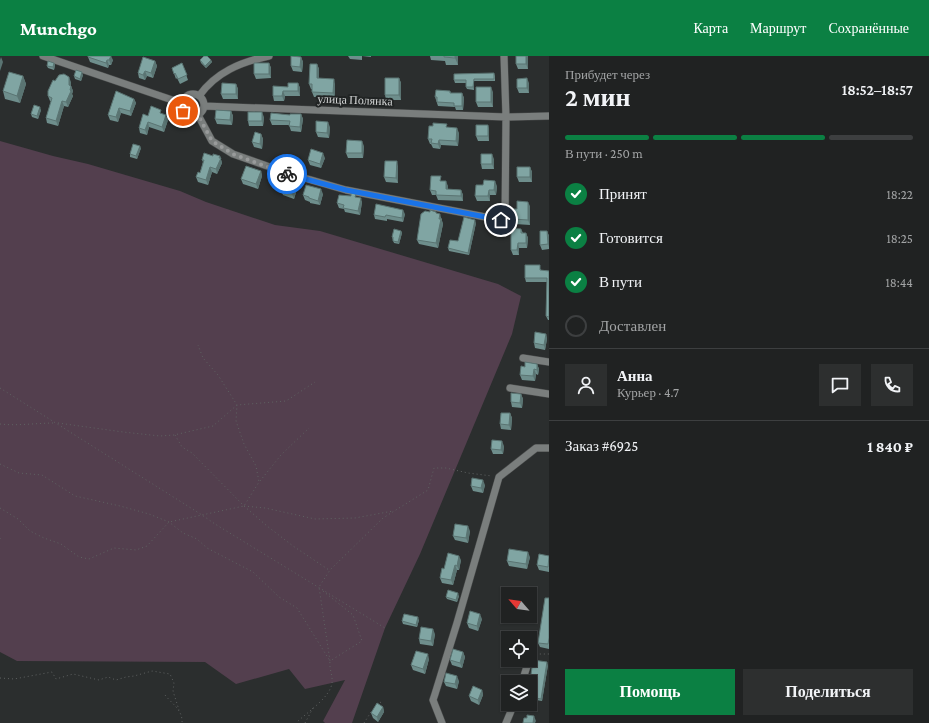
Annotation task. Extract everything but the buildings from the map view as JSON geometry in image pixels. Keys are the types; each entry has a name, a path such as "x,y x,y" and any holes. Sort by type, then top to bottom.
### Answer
{"street":[{"path":"43,56 182,103"},
{"path":"199,96 204,88 223,72 250,60 269,56"},
{"path":"198,115 212,141 233,154 287,174 346,190 505,220 506,116 504,56"},
{"path":"192,94 199,96 203,100 204,106 198,115 190,116 183,111 182,103 185,96 192,94"},
{"name":"улица Полянка","path":"204,106 506,116 549,116"},
{"path":"523,358 549,362"},
{"path":"510,388 549,394"},
{"path":"442,723 433,700 499,476 536,448 549,448"},
{"path":"506,723 511,711"}],"path":[{"path":"198,345 203,358 218,375 237,406 236,421 244,444 256,466 259,482"},
{"path":"0,424 8,425 34,422 57,423 160,436 174,435 212,426 237,406 286,401 315,382"},
{"path":"0,388 215,524 385,628"},
{"path":"244,506 259,482 281,455 309,428"},
{"path":"174,435 182,447 192,453 244,506 293,546 330,570"},
{"path":"0,464 18,473 42,475 75,496 150,514 169,522 183,532 197,539 207,548 253,572 279,597 297,608 330,661"},
{"path":"296,723 326,696 332,682 318,587 330,570 383,518 428,490 434,468 446,468 468,473 499,476"},
{"path":"0,508 18,519 30,531 61,544 79,557 89,559 114,548 136,550 147,546 169,522 244,506 265,508 315,519 355,518 395,510"},
{"path":"318,587 354,615 362,640 330,661"},
{"path":"537,654 549,654"},
{"path":"0,678 14,679 52,672 56,679 73,674 99,680 108,677 116,680 152,670 170,674 174,683 173,691 183,718 182,723"},
{"path":"165,695 172,704 180,710"},
{"path":"364,723 378,704 382,702"},
{"path":"305,723 314,707"}],"shaded area":[{"path":"0,141 88,164 180,191 206,202 275,225 320,231 498,284 521,296 512,334 420,554 385,628 352,723 325,723 323,721 345,680 305,689 289,669 236,684 205,662 17,661 0,652"}],"way so far":[{"path":"183,111 190,116 198,115 212,141 233,154 287,174"}],"route":[{"path":"287,174 346,190 501,220"}]}
